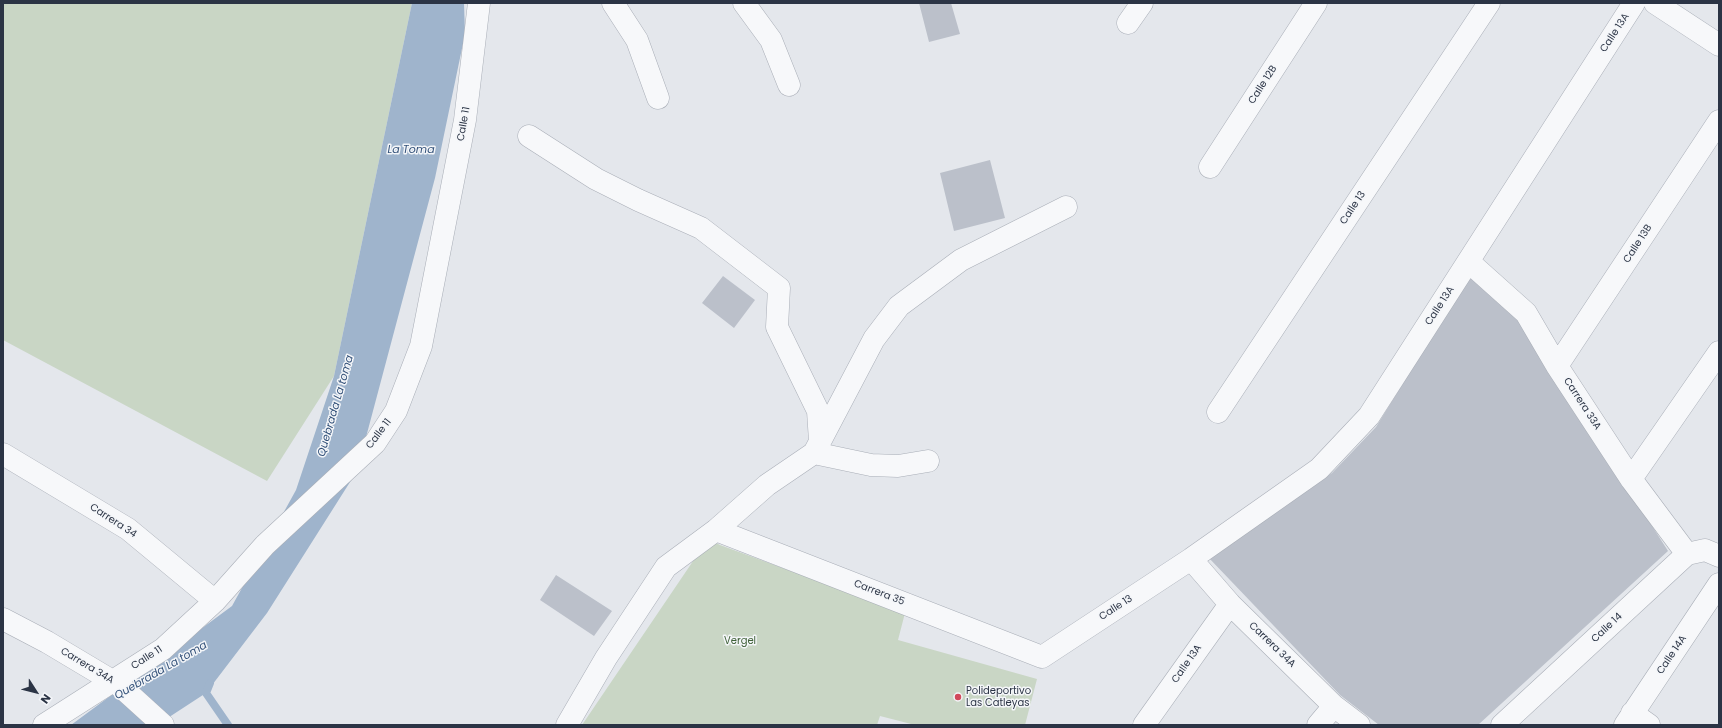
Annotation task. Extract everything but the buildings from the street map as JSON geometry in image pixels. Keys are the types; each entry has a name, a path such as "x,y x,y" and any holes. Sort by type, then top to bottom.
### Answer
{"street":[{"name":"Calle 11","path":"44,725 116,683 163,648 215,602 265,544 375,443 396,411 421,346 465,120 480,3"},
{"path":"613,3 637,40 658,98"},
{"path":"744,3 771,40 789,85"},
{"path":"1128,23 1142,3"},
{"name":"Calle 12B","path":"1210,167 1316,3"},
{"name":"Calle 13","path":"1218,412 1489,3"},
{"name":"Calle 13A","path":"1191,559 1318,469 1369,416 1634,3"},
{"path":"1655,3 1719,45"},
{"name":"Calle 13B","path":"1557,366 1719,121"},
{"path":"529,136 596,179 638,200 701,228 779,288 777,327 818,411 817,447"},
{"path":"567,725 606,658 666,568 716,530 767,485 817,447 874,339 899,306 962,260 1066,207"},
{"name":"Carrera 33A","path":"1469,262 1526,313 1557,366 1631,479 1687,554"},
{"path":"1631,479 1719,352"},
{"path":"817,447 871,465 898,466 928,461"},
{"name":"Carrera 34","path":"3,454 128,528 215,602"},
{"name":"Carrera 35","path":"716,530 1042,657"},
{"path":"1687,554 1705,550 1719,556"},
{"name":"Calle 14","path":"1502,725 1687,554"},
{"name":"Calle 13","path":"1042,657 1191,559"},
{"name":"Carrera 34A","path":"1191,559 1230,604 1334,706 1359,725"},
{"name":"Calle 14A","path":"1635,721 1719,584"},
{"name":"Calle 13A","path":"1144,725 1230,604"},
{"name":"Carrera 34A","path":"3,619 47,642 116,683 163,725"},
{"path":"1318,725 1334,706"}],"green space":[{"path":"3,3 412,3 334,376 267,481 3,340"},
{"name":"Vergel","path":"708,539 720,545 905,613 898,640 1037,679 1025,725 915,725 880,716 877,725 582,725"}],"water":[{"name":"La Toma","path":"412,3 464,3 465,34 435,178 357,471 267,613 206,693 157,725 71,725 232,606 296,490 334,376"}],"waterway":[{"path":"210,683 206,693 228,725"}],"place":[{"name":"Polideportivo Las Catleyas","path":"958,697"}],"water label":[{"name":"Quebrada La toma","path":"336,406"},
{"name":"Quebrada La toma","path":"161,671"}]}
